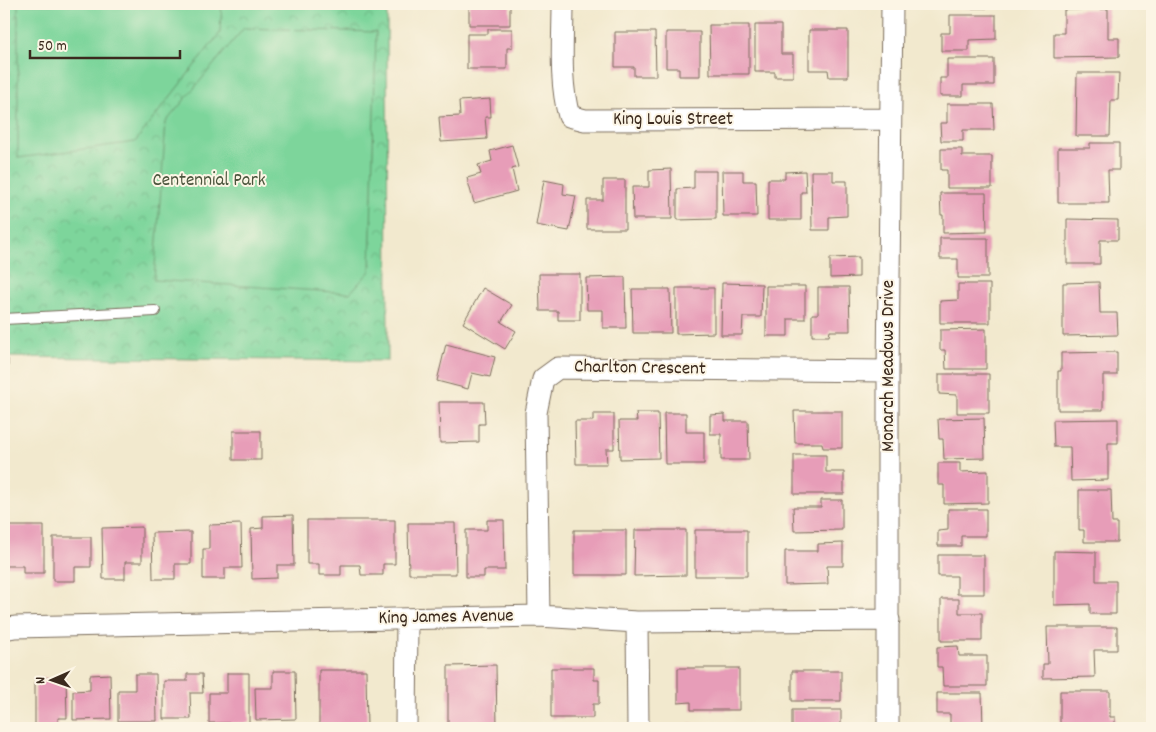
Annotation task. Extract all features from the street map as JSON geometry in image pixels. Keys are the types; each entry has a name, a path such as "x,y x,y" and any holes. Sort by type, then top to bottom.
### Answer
{"street":[{"name":"King Louis Street","path":"563,4 564,98 569,116 585,120 890,118"},
{"name":"Monarch Meadows Drive","path":"888,728 888,371 892,4"},
{"name":"Charlton Crescent","path":"539,616 536,413 543,379 558,368 888,371"},
{"name":"King James Avenue","path":"4,629 24,626 539,616 637,622 889,620"},
{"path":"406,728 407,619"},
{"path":"637,622 638,728"}],"lane":[{"path":"4,319 155,311"}],"green space":[{"name":"Centennial Park","path":"4,4 387,4 388,361 4,357"},
{"path":"18,4 222,4 220,33 135,142 18,158"},
{"path":"244,28 376,32 370,271 350,293 154,280 166,122"}],"building":[{"path":"469,4 510,4 510,25 469,25"},
{"path":"951,4 990,4 990,8 951,8"},
{"path":"1108,9 1108,38 1119,38 1119,57 1054,58 1054,33 1064,33 1064,10"},
{"path":"950,15 996,15 996,39 969,40 969,51 941,51 941,33 950,33"},
{"path":"709,25 749,25 749,74 710,74"},
{"path":"755,25 781,25 781,54 793,54 793,77 775,77 775,72 755,72"},
{"path":"488,29 512,29 512,48 507,48 507,69 467,69 467,34 488,34"},
{"path":"809,30 848,30 848,77 829,77 828,70 809,70"},
{"path":"615,32 655,32 656,76 634,76 634,67 615,67"},
{"path":"666,32 700,32 700,76 679,76 679,68 666,68"},
{"path":"947,59 994,59 994,85 963,85 963,96 940,96 940,78 947,78"},
{"path":"1077,73 1119,73 1118,100 1111,100 1110,136 1076,136"},
{"path":"490,99 491,117 485,117 487,139 441,142 439,117 460,116 459,101"},
{"path":"947,104 993,104 994,130 963,130 963,141 941,141 940,123 947,123"},
{"path":"1090,143 1119,143 1119,170 1108,170 1109,203 1058,203 1058,148 1090,148"},
{"path":"512,145 518,167 512,169 517,191 474,203 467,178 481,174 478,165 492,161 490,151"},
{"path":"941,149 962,149 962,156 992,156 992,188 947,188 947,170 941,170"},
{"path":"671,169 672,219 633,219 632,187 649,187 649,170"},
{"path":"694,171 716,171 716,219 677,220 677,189 694,188"},
{"path":"722,171 743,171 743,181 756,181 757,216 723,216"},
{"path":"805,171 806,192 801,192 801,220 768,220 768,179 785,179 785,172"},
{"path":"811,171 833,171 833,181 847,181 847,216 829,217 829,230 812,230"},
{"path":"544,180 564,184 563,194 576,196 569,231 536,225"},
{"path":"603,180 625,180 625,229 587,229 587,200 603,200"},
{"path":"940,193 986,193 987,232 943,233"},
{"path":"1067,219 1118,220 1118,240 1100,240 1100,264 1067,264"},
{"path":"940,238 988,238 988,278 958,278 958,259 940,259"},
{"path":"859,257 859,277 830,278 830,258"},
{"path":"539,274 580,274 580,320 558,320 558,311 540,311"},
{"path":"625,277 626,328 603,328 603,310 587,310 586,278"},
{"path":"1099,282 1100,313 1117,313 1118,335 1063,336 1063,283"},
{"path":"722,283 762,284 761,317 743,317 742,335 721,335"},
{"path":"958,284 990,284 990,323 940,323 940,301 958,300"},
{"path":"766,286 805,286 805,319 788,319 788,336 766,336"},
{"path":"818,287 849,287 850,331 830,331 829,336 812,336 812,314 818,314"},
{"path":"483,288 512,305 501,322 516,331 505,349 463,323"},
{"path":"676,288 714,288 714,333 676,334"},
{"path":"632,289 670,289 671,333 633,333"},
{"path":"986,329 986,369 946,369 945,350 940,350 940,330"},
{"path":"446,344 495,357 490,377 472,373 468,389 437,381"},
{"path":"1117,352 1117,375 1103,375 1103,410 1058,410 1058,371 1061,371 1061,353"},
{"path":"4,359 8,359 8,403 4,403"},
{"path":"939,374 989,374 989,413 957,413 957,395 939,394"},
{"path":"439,402 484,402 485,424 479,424 479,442 440,443"},
{"path":"794,411 842,411 842,448 823,448 822,443 795,443"},
{"path":"636,413 658,413 659,458 620,459 619,421 637,421"},
{"path":"664,413 686,413 686,432 704,432 704,464 665,464"},
{"path":"593,414 614,414 614,449 606,449 607,464 576,464 575,421 593,421"},
{"path":"725,414 725,421 748,421 749,460 721,460 721,434 710,434 710,415"},
{"path":"984,418 985,458 944,459 943,439 939,439 938,419"},
{"path":"1118,419 1118,443 1108,443 1108,480 1071,481 1070,447 1054,447 1053,420"},
{"path":"233,431 261,431 261,460 233,460"},
{"path":"794,455 826,455 826,472 844,472 844,494 794,494"},
{"path":"938,463 960,463 960,472 988,471 988,503 944,504 944,485 938,485"},
{"path":"1079,490 1111,490 1112,523 1117,523 1117,542 1084,542 1084,530 1079,530"},
{"path":"821,500 842,500 842,530 794,531 793,507 821,507"},
{"path":"948,509 986,509 986,536 961,536 961,546 938,546 938,531 948,530"},
{"path":"293,515 294,565 277,565 277,578 252,579 251,529 263,528 263,516"},
{"path":"307,520 395,520 395,564 383,564 383,575 361,575 360,565 341,565 341,575 319,575 319,564 307,564"},
{"path":"487,520 504,520 505,570 484,570 484,577 466,577 466,530 487,530"},
{"path":"408,523 455,523 456,574 409,574"},
{"path":"241,524 242,568 225,568 225,579 203,579 203,549 209,549 209,525"},
{"path":"4,526 44,526 44,573 23,573 23,566 4,566"},
{"path":"142,527 142,562 125,562 125,579 103,579 102,528"},
{"path":"574,530 626,530 626,575 574,575"},
{"path":"635,530 686,530 686,575 634,576"},
{"path":"695,530 747,530 747,576 695,576"},
{"path":"191,532 191,564 175,564 175,579 153,579 152,533"},
{"path":"53,537 91,537 91,567 75,567 75,581 53,581"},
{"path":"843,543 843,566 827,566 828,584 785,585 785,551 818,551 818,544"},
{"path":"1054,551 1096,552 1096,581 1116,581 1116,614 1090,614 1090,604 1054,605"},
{"path":"938,555 984,555 984,594 957,594 957,576 938,576"},
{"path":"941,599 959,599 959,613 982,613 982,641 941,641"},
{"path":"1047,627 1117,627 1117,650 1094,650 1095,677 1043,678 1043,664 1048,664"},
{"path":"958,646 959,656 987,656 987,686 943,686 942,667 937,667 937,647"},
{"path":"496,665 497,728 448,728 448,666"},
{"path":"551,668 594,668 594,680 599,680 599,704 593,704 593,718 551,718"},
{"path":"678,668 739,668 739,710 691,710 691,702 678,703"},
{"path":"319,670 366,670 367,728 319,728"},
{"path":"273,671 295,671 296,719 256,720 255,688 273,688"},
{"path":"792,671 841,671 841,701 792,701"},
{"path":"227,673 249,673 249,723 209,723 209,693 227,693"},
{"path":"110,674 111,719 73,720 73,691 90,690 90,675"},
{"path":"135,674 156,674 157,721 118,721 118,690 135,690"},
{"path":"187,674 202,674 203,693 190,693 191,719 164,719 164,681 187,681"},
{"path":"35,678 66,678 67,718 58,718 58,728 35,728"},
{"path":"1060,691 1110,691 1110,717 1115,717 1115,728 1060,728"},
{"path":"937,693 982,693 983,728 950,728 950,714 937,714"},
{"path":"792,710 841,710 841,728 792,728"},
{"path":"688,724 733,724 733,728 688,728"}]}
